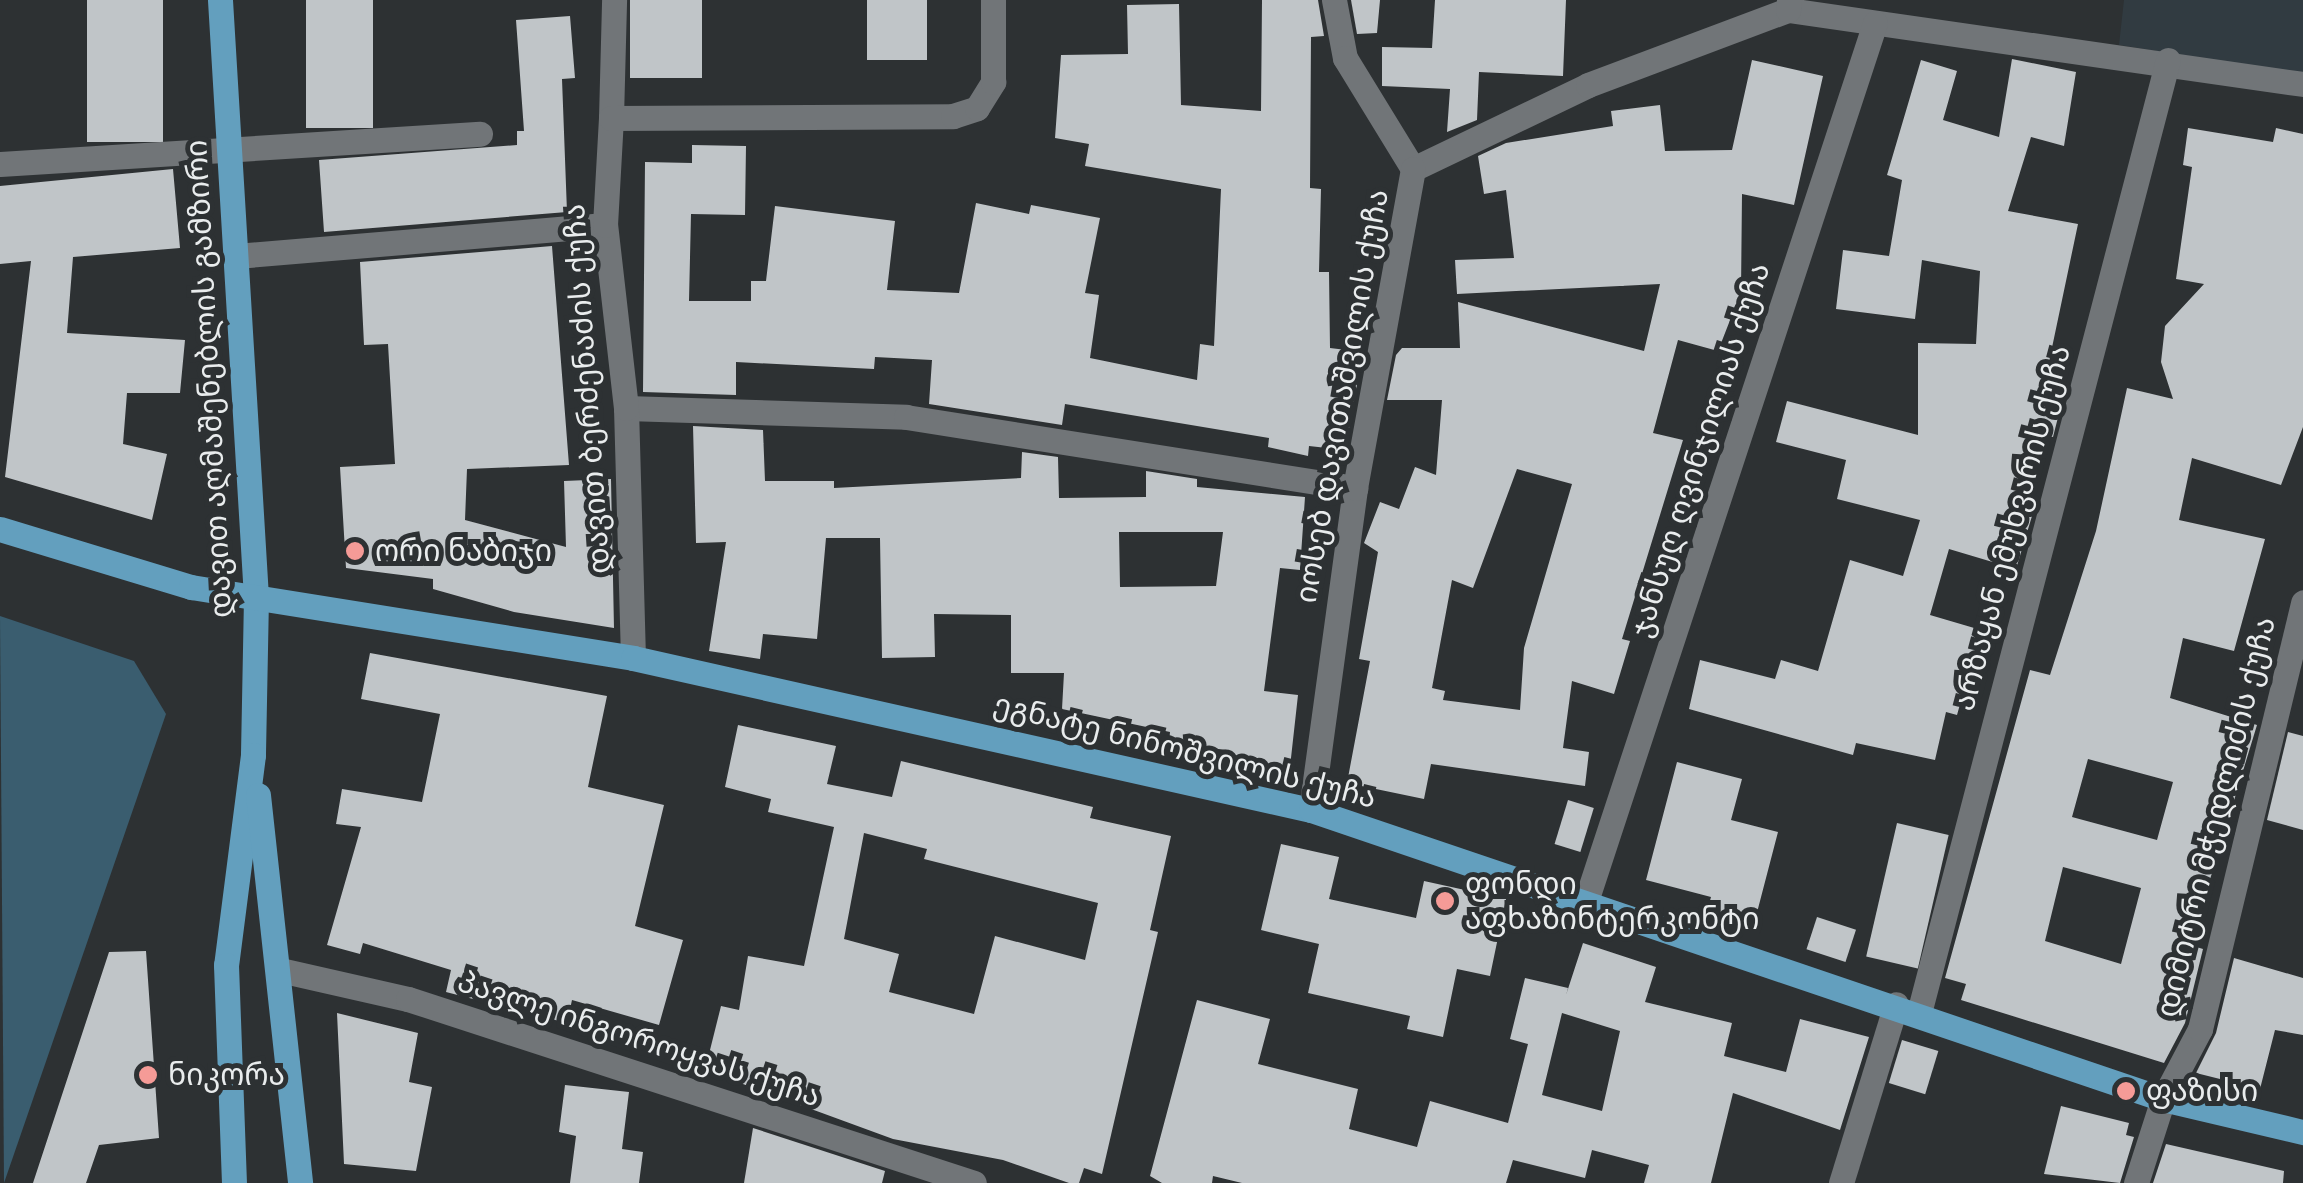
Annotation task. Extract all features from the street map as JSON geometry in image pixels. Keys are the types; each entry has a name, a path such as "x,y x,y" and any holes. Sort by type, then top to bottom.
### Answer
{"main road":[{"name":"დავით აღმაშენებლის გამზირი","path":"220,0 256,598 253,756 226,964 234,1183"},
{"name":"ეგნატე ნინოშვილის ქუჩა","path":"0,529 191,587 634,658 1312,810 1587,898 2163,1099 2303,1132"},
{"name":"დავით აღმაშენებლის გამზირი","path":"253,756 280,970 300,1183"}],"street":[{"name":"დავით ბერძენაძის ქუჩა","path":"614,0 605,225 626,408 634,658"},
{"path":"610,118 953,116 977,108 993,82 993,0"},
{"path":"1334,0 1345,58 1413,168"},
{"path":"1789,5 1875,24 2168,60 2303,84"},
{"name":"იოსებ დავითაშვილის ქუჩა","path":"1312,810 1355,488 1413,168 1588,85 1789,5"},
{"name":"ჯანსუღ ღვინჯილიას ქუჩა","path":"1587,898 1875,24"},
{"name":"არზაყან ემუხვარის ქუჩა","path":"1841,1183 1908,1008 2168,60"},
{"path":"0,164 230,156 480,134"},
{"path":"236,256 605,225"},
{"path":"626,408 906,418 1355,488"},
{"name":"დიმიტრი მჭედლიძის ქუჩა","path":"2136,1183 2163,1099 2200,1030 2303,602"},
{"name":"პავლე ინგოროყვას ქუჩა","path":"280,970 408,1000 902,1170 974,1183"}],"shaded area":[{"path":"2124,0 2303,0 2303,74 2119,45"},
{"path":"0,616 134,661 166,714 4,1183"}],"building":[{"path":"87,0 163,0 163,142 87,142"},
{"path":"306,0 373,0 373,128 306,128"},
{"path":"630,0 702,0 702,78 630,78"},
{"path":"867,0 927,0 927,60 867,60"},
{"path":"1262,0 1318,0 1324,36 1311,37 1310,188 1321,189 1319,272 1329,272 1330,348 1363,352 1345,450 1309,446 1308,456 1268,447 1269,438 1065,404 1062,425 929,404 932,360 875,357 874,369 736,362 736,395 643,392 645,162 692,163 692,145 746,146 745,215 691,214 689,301 751,301 751,281 766,281 775,206 895,221 887,290 959,293 976,203 1029,214 1031,205 1100,218 1085,293 1099,295 1090,358 1197,380 1200,344 1214,346 1221,189 1085,166 1089,144 1055,138 1061,55 1128,54 1127,5 1179,4 1181,105 1261,111"},
{"path":"1351,0 1380,0 1377,33 1357,34"},
{"path":"1435,0 1566,0 1563,76 1479,72 1477,120 1447,132 1450,89 1382,86 1382,47 1432,48"},
{"path":"570,16 575,78 562,79 567,212 324,232 319,160 517,145 517,131 524,131 516,20"},
{"path":"2012,59 2076,72 2064,146 2031,137 2008,211 2078,224 2045,381 2066,386 2053,437 2034,433 2016,511 2032,516 2016,569 1949,549 1930,615 1981,630 1957,715 1946,712 1935,760 1856,743 1853,755 1689,709 1700,660 1775,679 1781,660 1818,671 1850,560 1903,576 1920,520 1837,499 1846,460 1776,442 1787,401 1918,435 1918,343 1976,344 1980,271 1922,260 1915,319 1836,309 1843,250 1889,256 1902,180 1887,175 1921,60 1957,71 1943,120 1999,137"},
{"path":"1752,60 1823,76 1794,205 1742,194 1741,292 1718,351 1678,340 1653,433 1683,440 1622,639 1630,641 1614,694 1572,681 1563,748 1589,752 1585,786 1431,764 1424,799 1347,783 1370,661 1359,659 1378,552 1364,543 1380,502 1399,509 1415,467 1436,475 1442,400 1387,400 1396,355 1402,348 1460,348 1458,302 1644,351 1660,284 1457,294 1455,260 1514,258 1506,190 1484,194 1478,156 1506,143 1613,126 1611,111 1660,105 1665,151 1732,150","holes":["1517,469 1572,484 1524,648 1520,710 1443,700 1445,691 1432,688 1452,580 1473,588"]},
{"path":"2188,128 2273,142 2276,128 2303,134 2303,427 2281,485 2192,458 2179,520 2265,539 2234,651 2183,638 2170,698 2257,725 2190,945 2203,949 2185,1023 2164,1063 1961,1000 1966,984 1945,978 2030,670 2050,675 2096,531 2127,388 2173,399 2161,362 2165,326 2204,284 2176,279 2192,167 2183,165","holes":["2088,759 2173,782 2157,840 2072,817","2063,867 2141,888 2121,964 2045,941"]},
{"path":"173,169 180,248 73,257 67,333 185,340 180,393 127,393 123,444 167,454 152,520 5,477 31,261 0,264 0,186"},
{"path":"552,246 569,465 467,469 465,520 566,547 564,481 611,479 614,628 514,612 433,589 433,579 346,568 340,467 395,464 388,344 364,345 360,262"},
{"path":"693,426 763,430 765,481 834,481 834,488 1021,478 1022,452 1058,457 1059,498 1146,497 1146,471 1197,479 1197,487 1305,497 1300,570 1280,568 1264,691 1298,695 1289,776 1225,769 1227,750 1169,743 1170,732 1062,709 1064,673 1011,673 1011,615 934,614 935,657 882,658 880,538 826,538 817,639 763,634 760,659 709,651 726,542 696,543","holes":["1119,532 1223,532 1216,586 1120,587"]},
{"path":"370,653 607,696 588,787 664,805 635,926 683,940 659,1025 572,1000 567,1023 446,992 451,970 363,943 360,954 327,945 361,827 336,824 342,789 422,802 440,714 361,699"},
{"path":"738,725 836,746 827,784 892,797 901,761 1093,807 1090,818 1171,836 1150,930 1158,932 1102,1174 1084,1168 1079,1183 1069,1183 1003,1160 893,1139 705,1070 721,1006 739,1010 748,956 804,966 834,827 768,812 771,799 725,787","holes":["864,833 927,849 924,859 1098,903 1085,960 995,936 974,1014 889,992 899,954 844,939"]},
{"path":"2288,732 2303,736 2303,830 2267,820"},
{"path":"1677,762 1742,779 1731,820 1778,832 1754,924 1707,911 1711,897 1646,880"},
{"path":"1568,800 1594,808 1580,852 1555,844"},
{"path":"1897,823 1949,835 1918,968 1866,956"},
{"path":"1281,844 1339,857 1329,899 1416,918 1424,881 1506,899 1490,976 1457,969 1443,1037 1407,1029 1410,1016 1308,993 1319,944 1261,930"},
{"path":"1817,917 1856,930 1845,962 1806,949"},
{"path":"1583,943 1656,967 1645,1002 1732,1023 1724,1056 1786,1072 1800,1019 1869,1037 1840,1130 1733,1093 1711,1183 1644,1183 1649,1165 1592,1150 1585,1178 1513,1160 1506,1183 1242,1183 1213,1176 1212,1183 1162,1183 1150,1176 1197,1000 1270,1019 1258,1064 1358,1089 1349,1129 1417,1147 1430,1101 1508,1123 1528,1044 1510,1039 1525,978 1568,988 1566,995","holes":["1562,1013 1620,1031 1602,1111 1542,1095"]},
{"path":"146,951 159,1138 99,1145 86,1183 33,1183 109,952"},
{"path":"2234,958 2303,978 2303,1035 2275,1030 2260,1089 2196,1073 2216,1033"},
{"path":"337,1013 418,1033 409,1082 432,1087 416,1171 344,1164"},
{"path":"1902,1040 1938,1051 1925,1094 1889,1083"},
{"path":"565,1085 629,1092 622,1149 643,1152 639,1183 570,1183 576,1136 559,1132"},
{"path":"2061,1106 2129,1123 2126,1135 2134,1137 2120,1183 2044,1174"},
{"path":"753,1128 885,1171 882,1183 744,1183"},
{"path":"2166,1144 2284,1171 2283,1183 2153,1183"}],"place":[{"name":"ორი ნაბიჯი","path":"355,551"},
{"name":"ფონდი აფხაზინტერკონტი","path":"1445,901"},
{"name":"ნიკორა","path":"148,1075"},
{"name":"ფაზისი","path":"2126,1091"}]}
